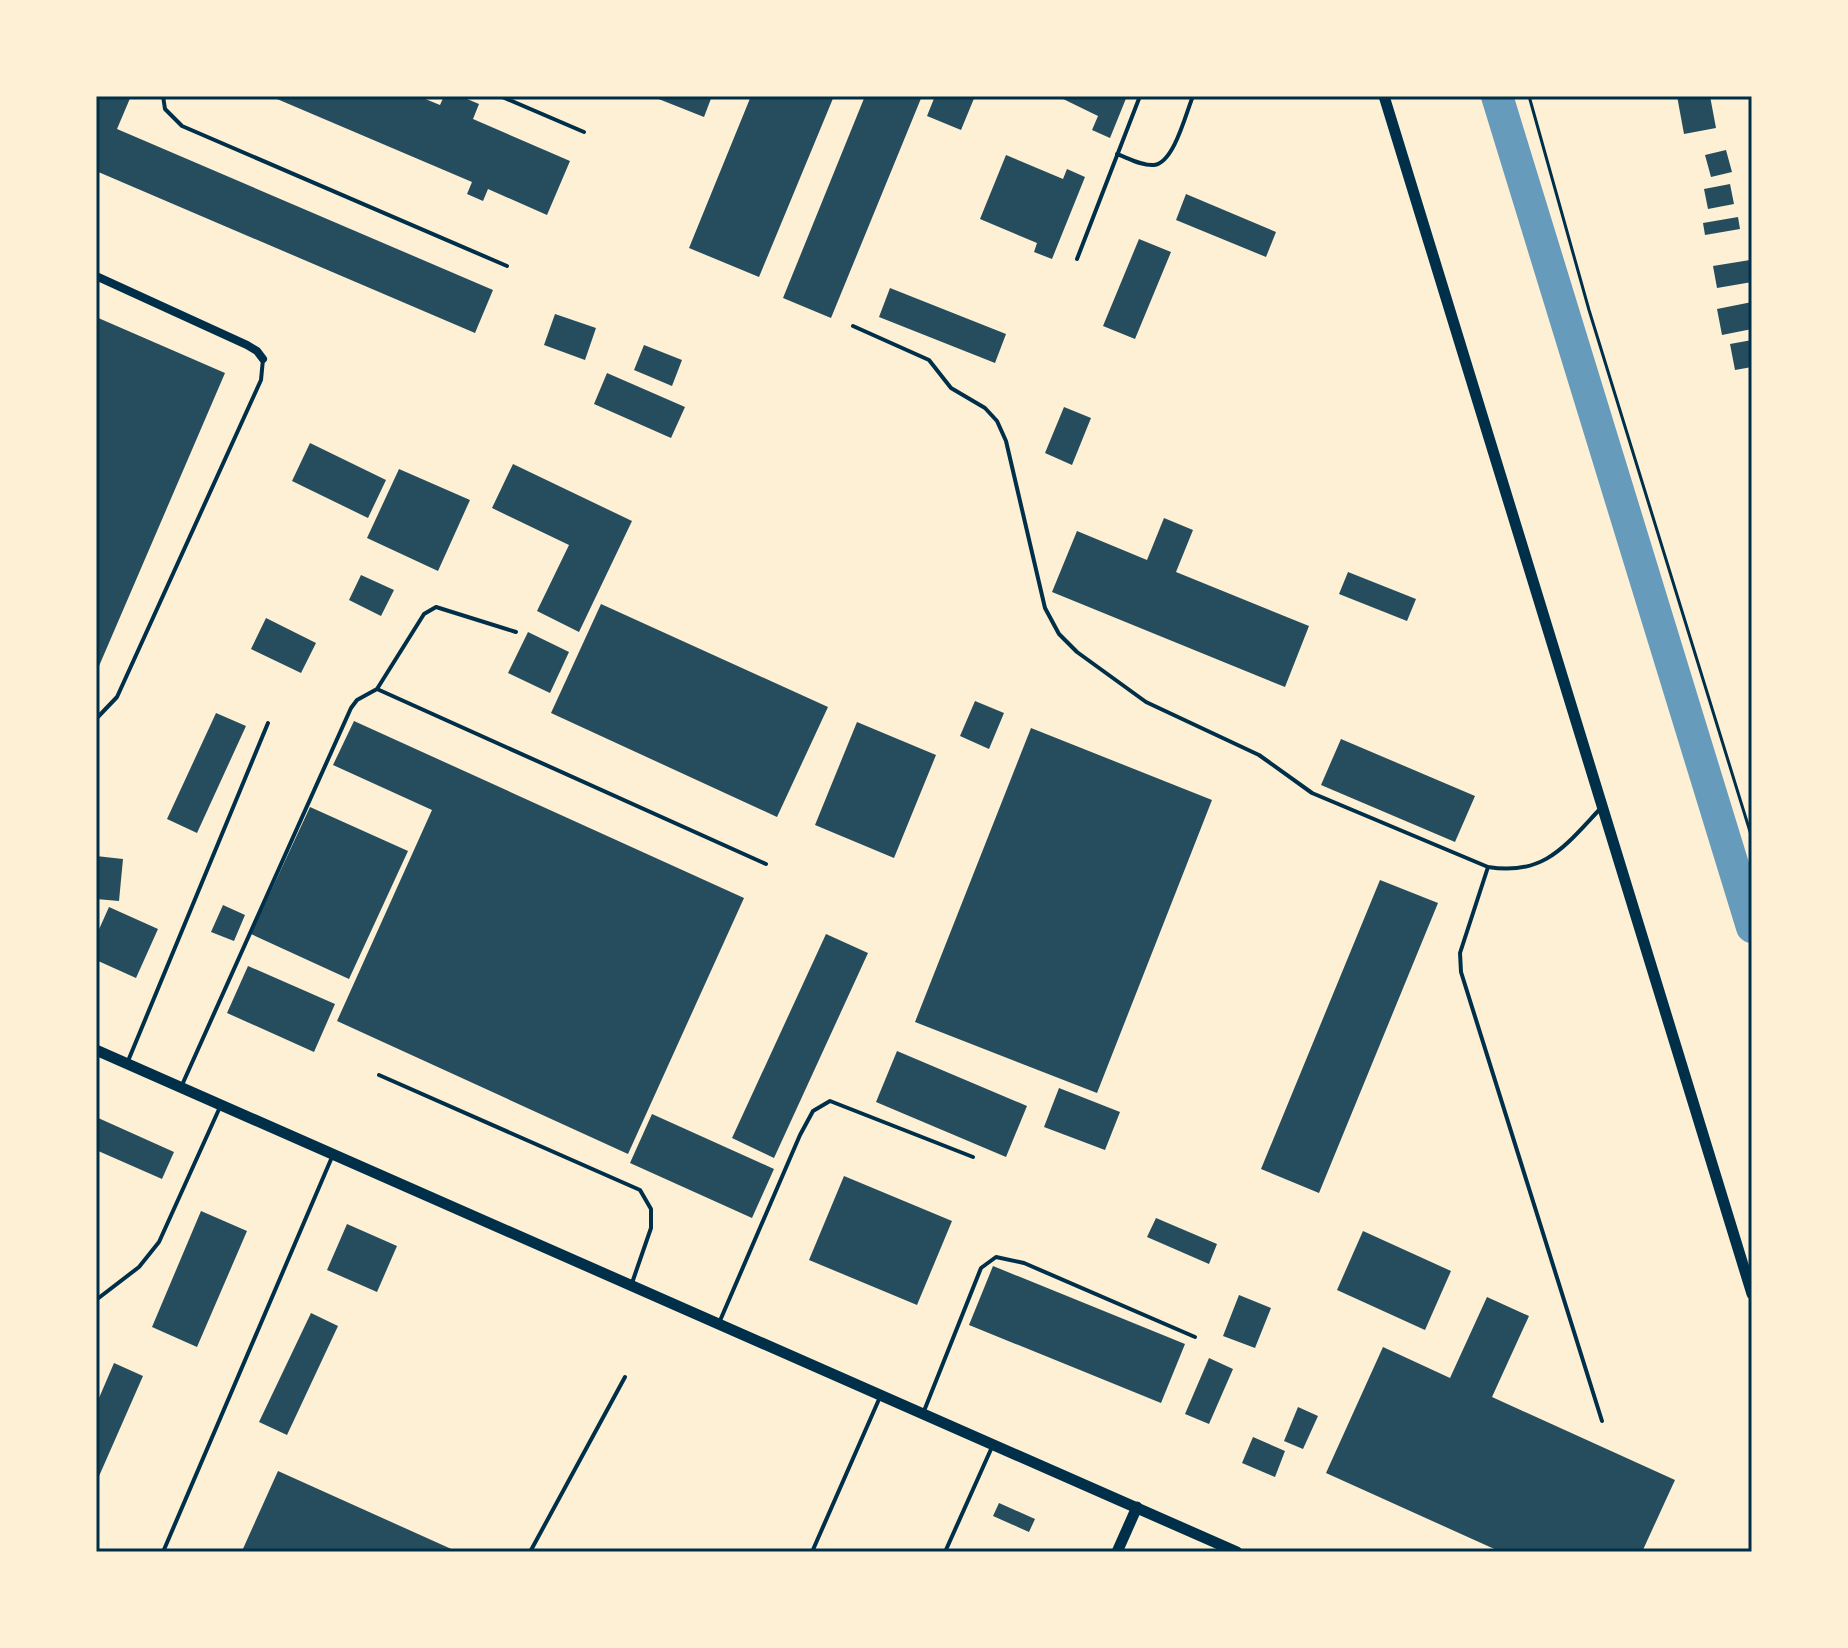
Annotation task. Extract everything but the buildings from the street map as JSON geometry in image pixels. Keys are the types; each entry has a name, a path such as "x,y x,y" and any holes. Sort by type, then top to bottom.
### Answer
{"street":[{"path":"1384,96 1752,1294"},
{"path":"96,276 247,345 263,359"},
{"path":"96,1050 1237,1552"},
{"path":"1117,1552 1137,1507"}],"lane":[{"path":"163,96 165,109 182,126 507,266"},
{"path":"500,96 584,132"},
{"path":"1077,259 1140,96"},
{"path":"1117,154 1146,164 1162,162 1170,154 1193,96"},
{"path":"853,326 929,360 951,388 985,408 997,421 1006,441 1045,608 1059,634 1077,652 1146,702 1259,755 1312,793 1488,867 1526,869 1575,836 1602,808"},
{"path":"96,719 117,697 261,380 263,359"},
{"path":"181,1087 351,708 357,700 377,689 430,608 436,607 516,632"},
{"path":"377,689 766,864"},
{"path":"127,1063 268,723"},
{"path":"1488,867 1460,953 1461,972 1602,1421"},
{"path":"379,1075 640,1190 651,1209 651,1228 631,1285"},
{"path":"718,1324 813,1111 830,1101 973,1157"},
{"path":"96,1300 139,1267 159,1242 221,1105"},
{"path":"163,1552 333,1154"},
{"path":"923,1414 981,1268 996,1257 1024,1263 1195,1337"},
{"path":"530,1552 625,1377"},
{"path":"812,1552 881,1395"},
{"path":"945,1552 993,1444"}],"path":[{"path":"1529,96 1589,310 1752,838"}],"waterway":[{"path":"1497,96 1752,927"}]}
